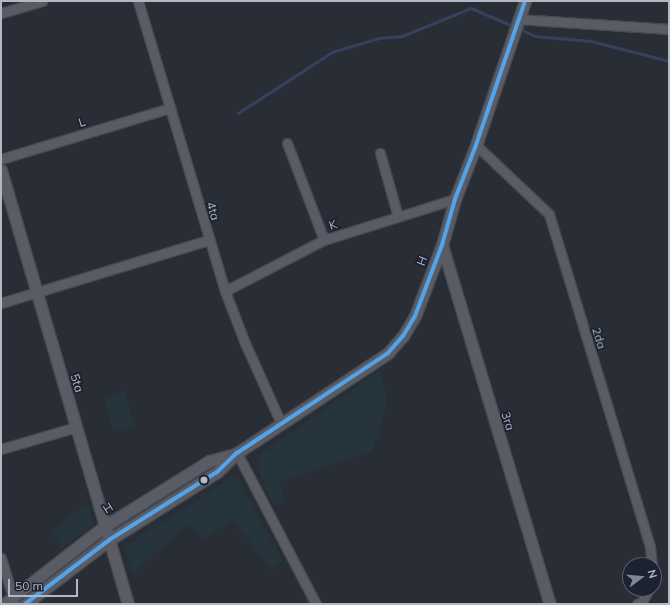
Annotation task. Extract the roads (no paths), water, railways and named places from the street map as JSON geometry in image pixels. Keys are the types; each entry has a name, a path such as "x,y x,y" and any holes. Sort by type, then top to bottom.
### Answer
{"street":[{"path":"1,13 42,1"},
{"name":"4ta","path":"138,1 225,291 245,343 281,424"},
{"name":"H","path":"25,604 109,540 217,472 237,453 388,352 402,336 414,316 442,245 455,199 476,145 512,35 525,1"},
{"path":"518,19 669,29"},
{"name":"L","path":"1,159 170,108"},
{"path":"287,143 324,240"},
{"name":"2da","path":"476,145 548,214 650,547 651,557"},
{"path":"380,153 398,217"},
{"name":"5ta","path":"1,170 128,604"},
{"name":"K","path":"225,291 324,240 455,199"},
{"path":"1,303 209,240"},
{"name":"3ra","path":"442,245 550,604"},
{"path":"1,449 76,426"},
{"path":"237,453 316,604"},
{"name":"H","path":"4,604 14,600 105,526 209,461 237,453"},
{"path":"1,558 5,585 14,600"},
{"path":"637,604 642,602 645,597"}],"waterway":[{"path":"238,113 332,52 379,38 402,36 471,8 513,26"},
{"path":"518,28 535,36 591,41 669,61"}]}
